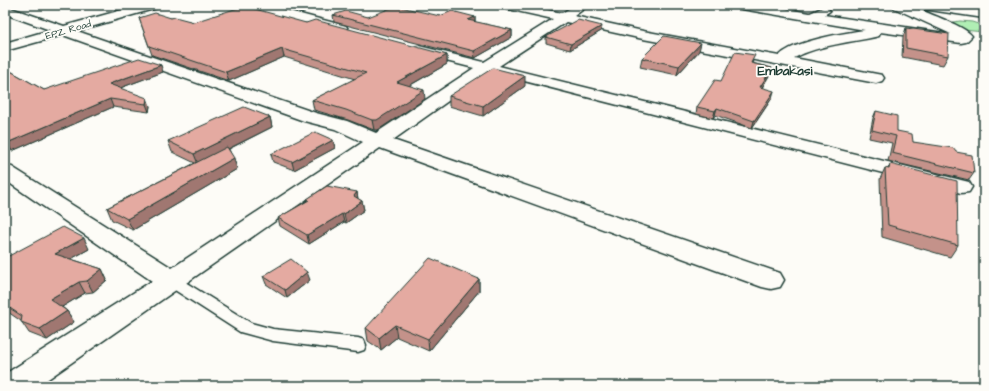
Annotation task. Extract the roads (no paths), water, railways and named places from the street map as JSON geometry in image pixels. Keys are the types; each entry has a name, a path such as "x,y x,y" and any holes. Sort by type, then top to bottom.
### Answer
{"street":[{"name":"EPZ Road","path":"5,47 154,5"},
{"path":"252,5 358,34"},
{"path":"507,5 643,35 876,78"},
{"path":"12,386 172,281 485,68 583,5"},
{"path":"742,5 896,30 961,39 965,36 947,26 898,5"},
{"path":"811,17 833,5"},
{"path":"917,5 984,14"},
{"path":"977,5 984,8"},
{"path":"5,10 310,117 341,125 378,141 771,280"},
{"path":"790,62 786,57 798,49 855,36 896,30"},
{"path":"403,46 485,68 961,187"},
{"path":"5,171 172,281"}],"lane":[{"path":"172,281 246,328 273,335 358,345"}],"district":[{"name":"Embakasi","path":"785,70"}]}
